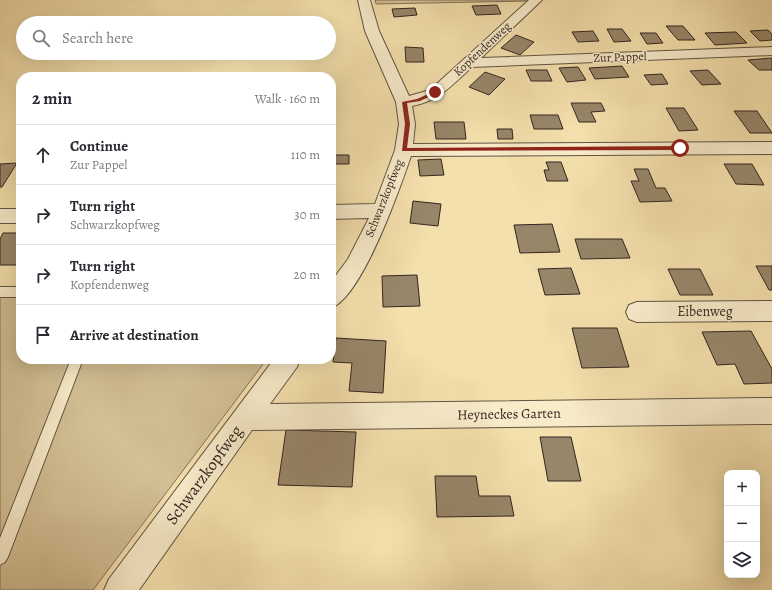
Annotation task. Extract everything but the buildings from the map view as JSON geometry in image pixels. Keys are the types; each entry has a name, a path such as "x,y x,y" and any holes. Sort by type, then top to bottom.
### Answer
{"street":[{"name":"Schwarzkopfweg","path":"336,292 356,265 382,211 404,150 407,124 404,102 372,31 364,0"},
{"name":"Kopfendenweg","path":"404,102 418,100 435,92 536,0"},
{"name":"Zur Pappel","path":"468,63 772,51"},
{"path":"404,150 772,148"},
{"path":"336,212 382,211"},
{"path":"0,216 16,216"},
{"name":"Eibenweg","path":"637,312 772,311"},
{"name":"Schwarzkopfweg","path":"120,590 284,364"},
{"name":"Heyneckes Garten","path":"246,417 772,411"}],"lane":[{"path":"0,292 16,292"},
{"path":"0,557 75,364"}],"shaded area":[{"path":"375,0 532,0 376,4"},
{"path":"0,287 16,287 16,364 263,364 93,590 0,590"}],"route":[{"path":"435,92 418,100 404,102 407,124 404,150 680,148"}]}
